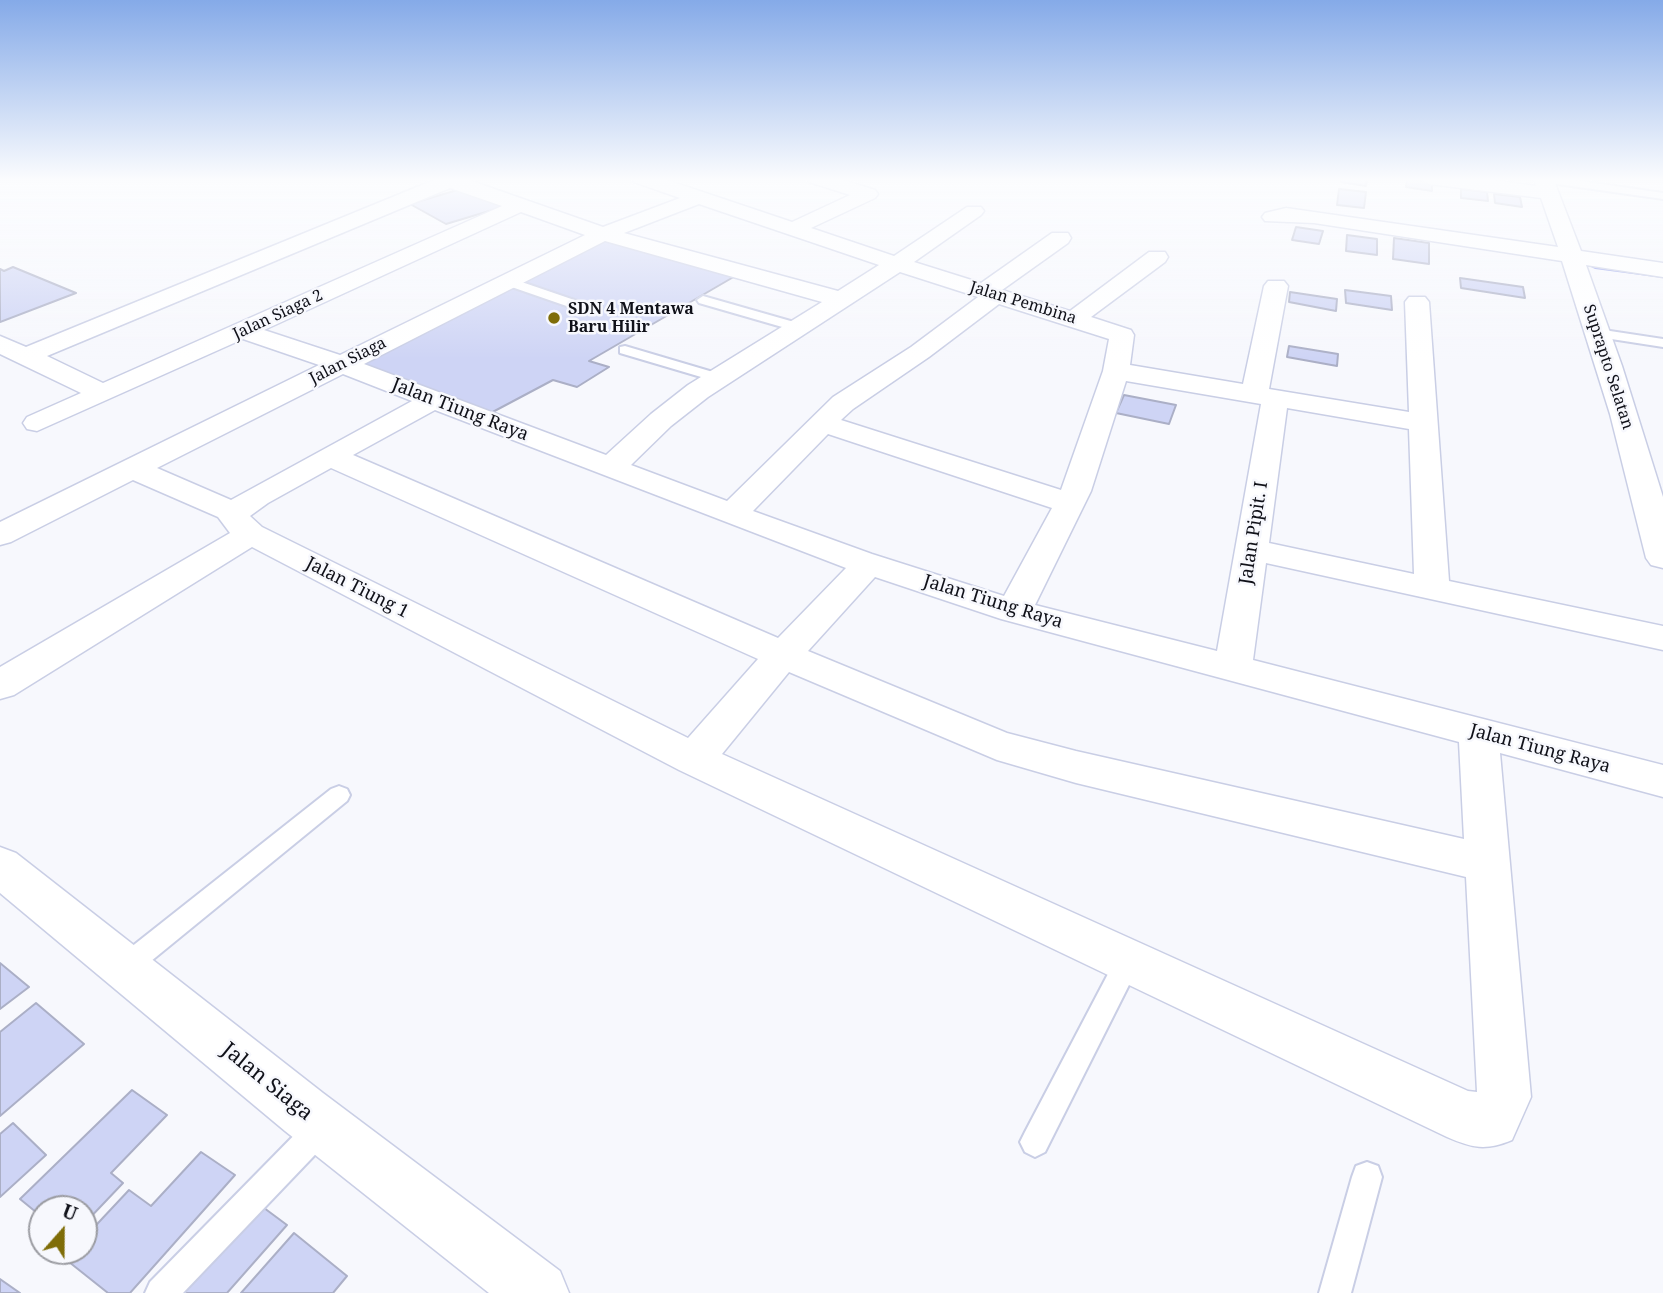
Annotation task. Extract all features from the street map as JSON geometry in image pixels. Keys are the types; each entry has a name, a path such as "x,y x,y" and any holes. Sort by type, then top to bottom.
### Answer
{"street":[{"path":"11,351 232,272 312,238"},
{"name":"Jalan Siaga 2","path":"37,423 447,238"},
{"name":"Jalan Siaga","path":"0,535 594,238"},
{"path":"619,238 839,299"},
{"name":"Jalan Pembina","path":"824,238 1122,335 1116,371 1076,491 1014,611"},
{"path":"611,467 677,406 934,238"},
{"path":"732,514 821,423 864,387 920,352 1060,238"},
{"path":"1448,238 1663,270"},
{"name":"Suprapto Selatan","path":"1564,238 1656,503 1663,558"},
{"path":"1074,319 1157,257"},
{"path":"232,272 258,281"},
{"name":"Jalan Pipit. I","path":"1233,668 1252,550 1276,286"},
{"path":"284,291 310,300"},
{"path":"1417,302 1432,588"},
{"name":"Jalan Tiung Raya","path":"244,331 341,364 869,564 1014,611 1663,781"},
{"path":"11,351 102,393"},
{"path":"1116,371 1423,423"},
{"path":"0,685 242,523 257,496 433,400"},
{"path":"821,423 1069,503"},
{"path":"330,456 783,655 997,745 1033,756 1486,863 1478,732"},
{"path":"132,469 242,523"},
{"name":"Jalan Tiung 1","path":"242,523 694,759 1466,1118 1493,1121 1504,1097 1486,863"},
{"path":"1252,550 1663,638"},
{"path":"694,759 783,655 869,564"},
{"name":"Jalan Siaga","path":"0,866 323,1127 538,1293"}],"lane":[{"path":"508,281 585,308"},
{"path":"703,300 796,327"},
{"path":"1597,333 1663,343"},
{"path":"625,350 718,378"},
{"path":"125,967 339,795"},
{"path":"1035,1142 1128,961"},
{"path":"161,1293 323,1127"},
{"path":"1335,1293 1367,1177"}],"building":[{"path":"1293,238 1321,238 1319,244"},
{"path":"1347,238 1377,239 1377,255 1346,251"},
{"path":"1394,238 1429,243 1429,264 1393,259"},
{"name":"SDN 4 Mentawa Baru Hilir","path":"606,239 737,275 589,361 609,367 577,387 553,380 487,415 353,364"},
{"path":"13,267 76,293 0,322 0,269 4,271"},
{"path":"1460,278 1523,287 1525,298 1461,288"},
{"path":"1345,290 1391,296 1392,310 1346,303"},
{"path":"1290,292 1337,299 1336,311 1289,302"},
{"path":"1289,346 1338,354 1337,366 1287,357"},
{"path":"1124,395 1176,405 1169,424 1116,413"},
{"path":"0,963 29,987 0,1009"},
{"path":"36,1003 84,1044 0,1116 0,1032"},
{"path":"132,1090 167,1115 111,1173 123,1183 98,1209 98,1195 28,1195 28,1206 20,1199"},
{"path":"13,1123 46,1155 0,1197 0,1134"},
{"path":"201,1152 235,1175 130,1293 108,1293 73,1265 98,1265 98,1223 129,1190 151,1206"},
{"path":"260,1205 287,1225 227,1293 184,1293"},
{"path":"294,1233 347,1276 333,1293 241,1293"},
{"path":"0,1279 20,1293 0,1293"}],"waterway":[{"path":"1595,267 1663,276"}],"place":[{"name":"SDN 4 Mentawa Baru Hilir","path":"554,318"}]}
